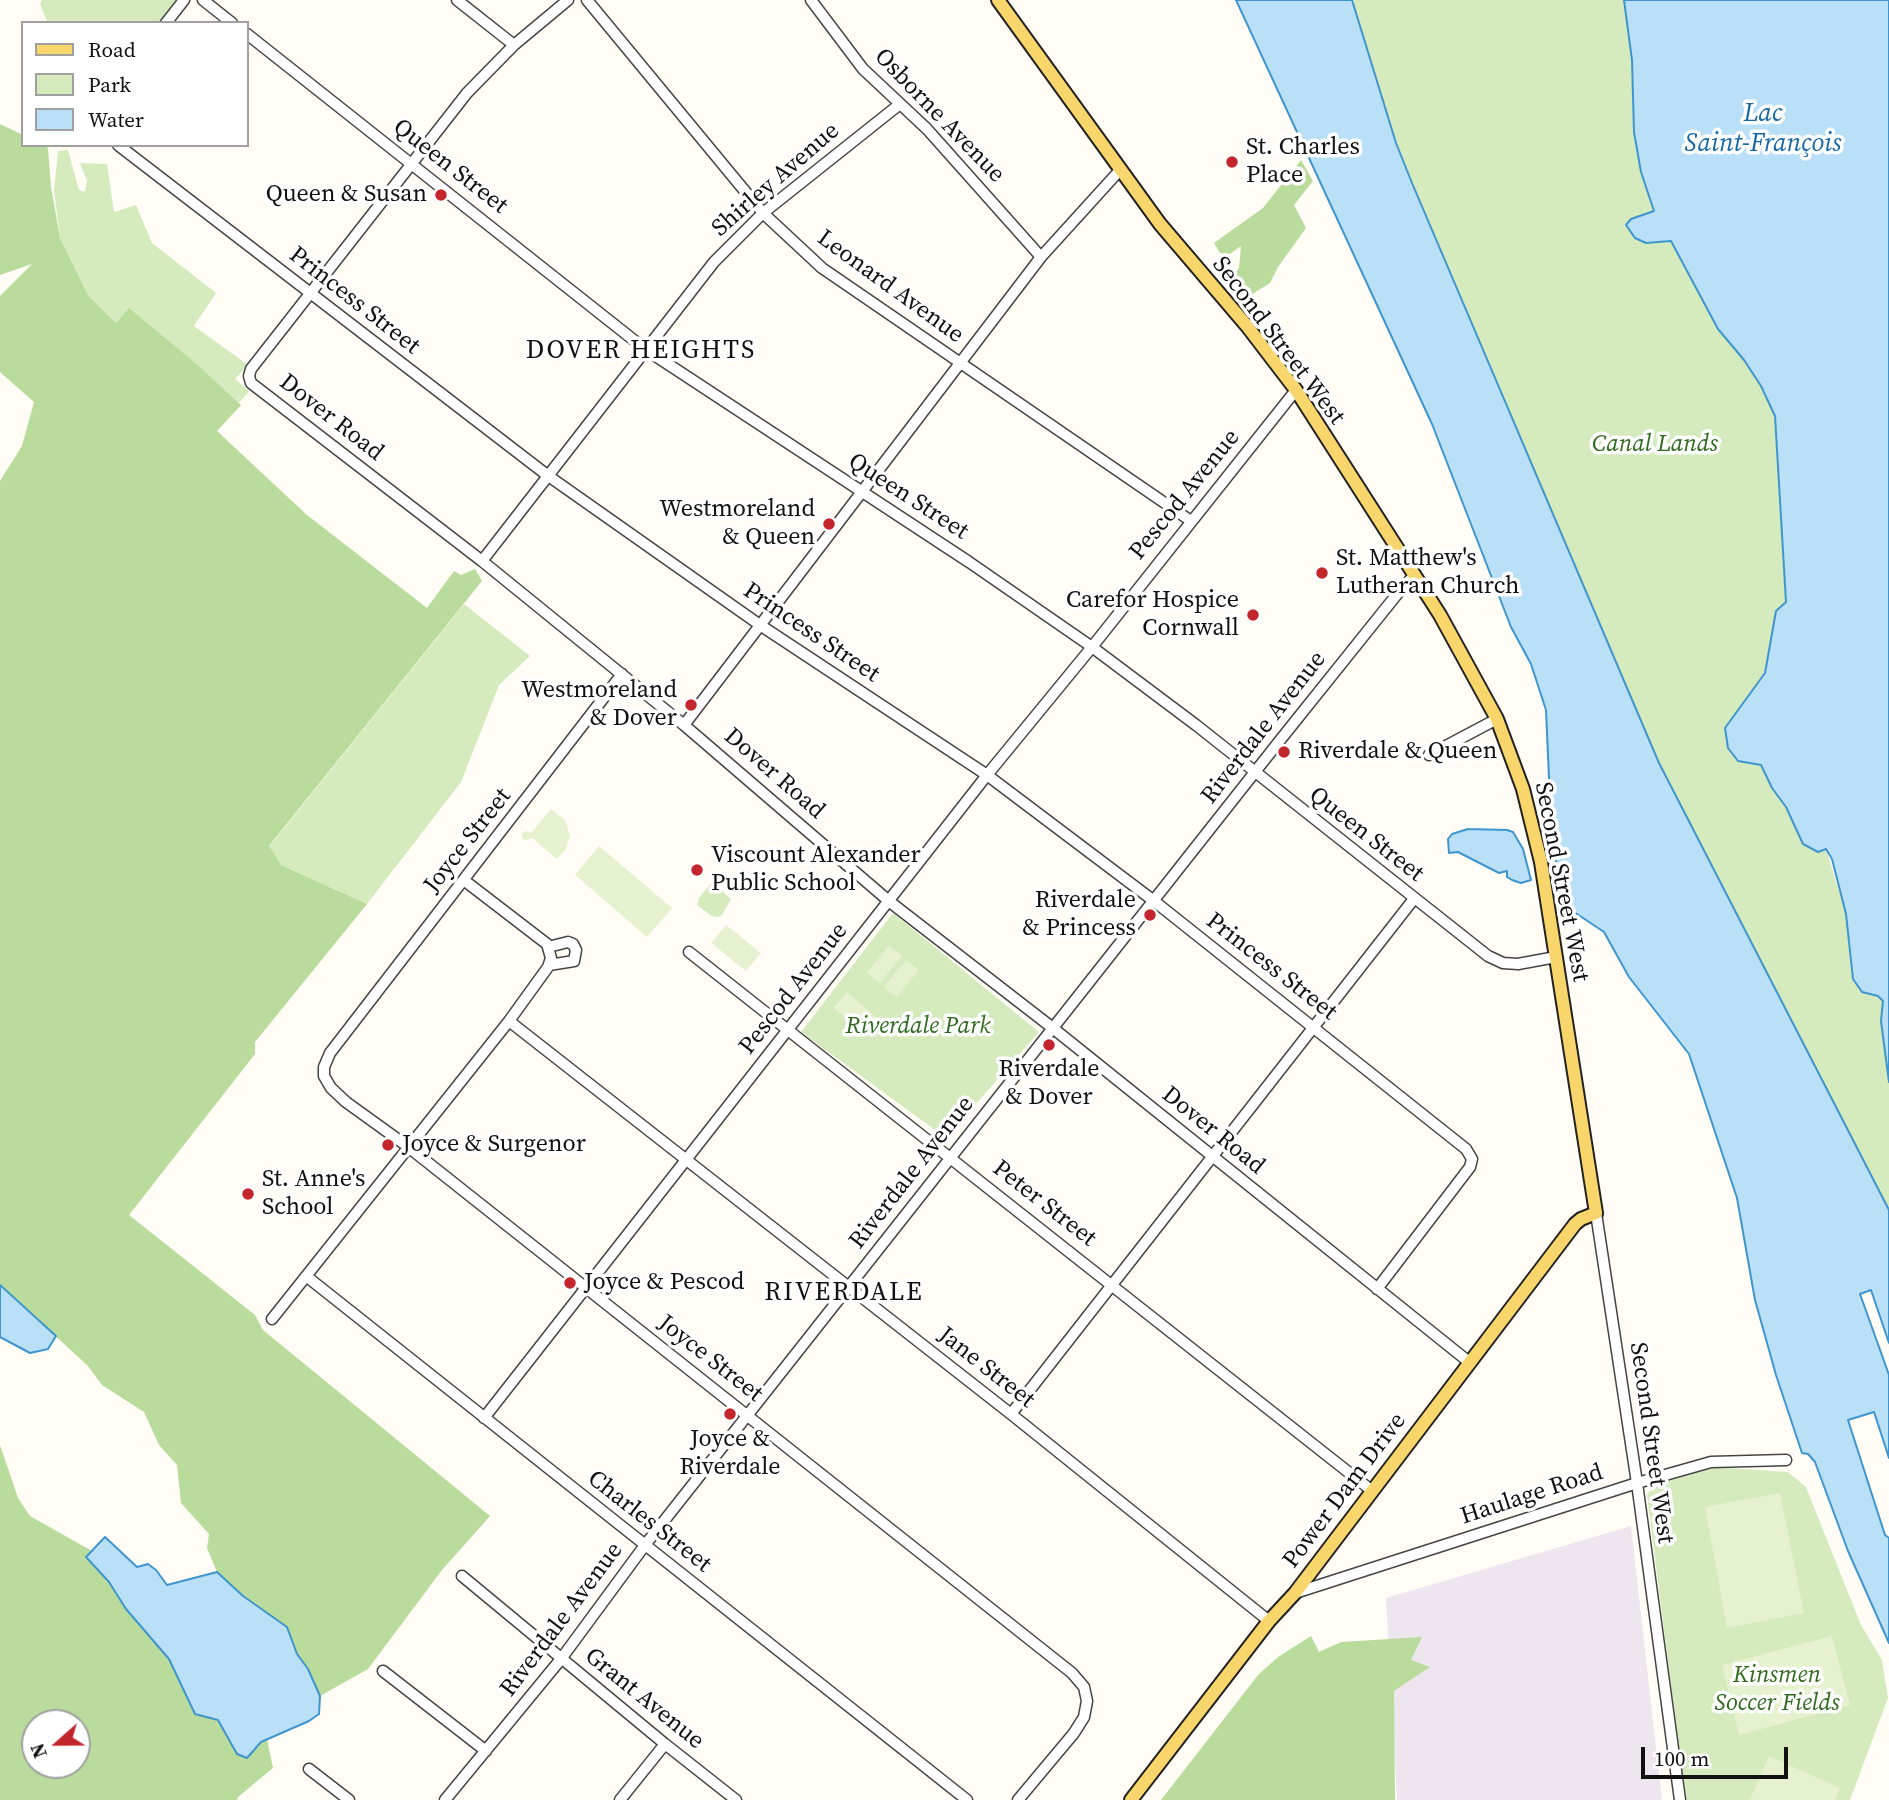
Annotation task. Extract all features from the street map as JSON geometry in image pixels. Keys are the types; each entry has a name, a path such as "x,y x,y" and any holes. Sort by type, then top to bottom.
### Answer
{"main road":[{"name":"Second Street West","path":"998,0 1167,233 1247,326 1296,390 1459,646 1497,719 1518,772 1533,825 1596,1213"},
{"name":"Power Dam Drive","path":"1131,1800 1269,1621 1294,1593 1574,1224 1596,1213"}],"street":[{"path":"168,21 184,0"},
{"path":"203,0 229,21"},
{"path":"457,0 514,45"},
{"path":"309,293 467,93 514,45 568,0"},
{"name":"Leonard Avenue","path":"587,0 763,213 822,268 1191,521"},
{"name":"Osborne Avenue","path":"811,0 862,67 927,129 1041,257"},
{"name":"Queen Street","path":"248,35 645,349 970,562 1092,647 1189,720 1413,900 1495,960 1518,964 1556,957"},
{"name":"Shirley Avenue","path":"482,561 714,262 763,213 900,104"},
{"name":"Princess Street","path":"121,147 547,475 760,625 987,775 1154,901 1466,1149 1473,1163 1377,1289"},
{"path":"684,725 1041,257 1120,170"},
{"name":"Dover Road","path":"309,293 251,369 251,383 482,561 684,725 890,902 1469,1362"},
{"name":"Pescod Avenue","path":"484,1418 987,775 1296,390"},
{"name":"Riverdale Avenue","path":"445,1800 561,1659 645,1545 1054,1030 1254,773 1415,575"},
{"name":"Joyce Street","path":"622,674 330,1053 324,1067 324,1076 331,1088 346,1102 407,1146 1072,1672 1083,1687 1087,1701 1084,1717 1074,1733 1018,1800"},
{"path":"1429,755 1497,719"},
{"path":"272,1319 509,1021 549,965 551,958 547,944 465,881"},
{"path":"1011,1414 1413,900"},
{"path":"548,947 568,942 573,944 576,950 573,961 549,965"},
{"name":"Peter Street","path":"689,952 1371,1490"},
{"name":"Jane Street","path":"509,1021 688,1159 1269,1621"},
{"name":"Second Street West","path":"1596,1213 1637,1483 1680,1800"},
{"name":"Charles Street","path":"306,1276 967,1800"},
{"name":"Haulage Road","path":"1294,1593 1637,1483 1711,1462 1786,1460"},
{"name":"Grant Avenue","path":"462,1576 736,1800"},
{"path":"383,1671 486,1751"},
{"path":"620,1800 665,1744"},
{"path":"309,1769 349,1800"}],"shaded area":[{"path":"1631,1526 1662,1800 1397,1800 1386,1598"}],"green space":[{"path":"42,0 177,0 161,21 47,21 40,4"},
{"name":"Canal Lands","path":"1352,0 1624,0 1632,60 1634,132 1641,172 1654,211 1631,219 1646,243 1671,241 1718,329 1744,360 1761,386 1775,416 1786,602 1776,611 1765,673 1725,728 1728,748 1739,761 1761,764 1772,788 1786,807 1803,844 1826,849 1846,914 1853,979 1862,992 1878,996 1883,1001 1881,1021 1889,1082 1889,1210 1659,763 1412,183 1396,143"},
{"path":"0,124 21,134 21,147 48,148 51,187 60,238 88,295 116,323 129,308 241,405 217,431 307,515 427,608 454,571 461,575 475,569 482,581 269,846 281,865 367,904 255,1042 255,1054 129,1215 255,1315 263,1330 490,1516 442,1570 368,1669 320,1696 308,1669 297,1654 287,1627 243,1596 217,1572 207,1548 209,1534 181,1503 177,1465 159,1445 144,1412 102,1385 88,1366 0,1285 0,481 22,446 34,402 0,372 0,296 32,264 0,275"},
{"path":"68,150 79,190 85,192 87,181 80,163 107,164 114,212 136,205 152,243 216,293 194,326 248,365 235,379 249,391 239,403 198,365 129,309 116,323 88,295 60,238 54,190 58,151"},
{"path":"1301,160 1313,181 1294,205 1306,228 1270,283 1246,298 1231,279 1239,268 1241,246 1230,254 1220,253 1214,243 1263,208"},
{"path":"464,604 530,656 499,685 461,782 367,904 281,865 269,847"},
{"path":"551,809 565,820 570,835 566,849 557,859 532,838 522,838 522,833 531,833"},
{"path":"599,846 672,908 647,937 575,875"},
{"path":"712,882 731,899 718,917 712,916 697,905 699,898"},
{"name":"Riverdale Park","path":"893,913 1039,1032 946,1138 801,1032"},
{"path":"726,925 761,953 746,971 711,943"},
{"path":"889,946 902,956 880,983 867,973"},
{"path":"906,960 919,970 897,997 884,987"},
{"path":"847,992 877,1018 864,1033 834,1008"},
{"path":"0,1445 18,1498 30,1516 92,1551 86,1557 169,1659 195,1714 218,1720 237,1754 267,1739 273,1768 237,1800 0,1800"},
{"name":"Kinsmen Soccer Fields","path":"1716,1467 1788,1472 1806,1487 1861,1625 1882,1660 1888,1698 1850,1800 1685,1800 1647,1494 1656,1485"},
{"path":"1780,1493 1804,1613 1727,1628 1705,1507"},
{"path":"1311,1636 1319,1652 1341,1642 1422,1637 1411,1660 1430,1667 1394,1691 1395,1800 1161,1800 1258,1675 1278,1657"},
{"path":"1832,1636 1850,1705 1739,1735 1722,1665"},
{"path":"1769,1756 1840,1788 1835,1800 1750,1800"}],"water":[{"path":"1236,0 1352,0 1396,143 1412,183 1659,763 1889,1210 1889,1343 1871,1290 1860,1294 1889,1375 1889,1458 1874,1412 1848,1420 1885,1535 1889,1538 1889,1643 1848,1551 1815,1462 1808,1454 1802,1453 1755,1300 1737,1198 1689,1054 1629,977 1604,932 1568,908 1552,845 1546,710 1531,664 1511,627 1432,424"},
{"name":"Lac Saint-François","path":"1624,0 1889,0 1889,1082 1881,1021 1883,1001 1878,996 1862,992 1853,979 1846,914 1832,859 1826,849 1818,852 1803,844 1786,807 1772,788 1761,765 1738,761 1728,748 1725,728 1765,673 1776,611 1786,602 1775,416 1761,386 1744,360 1718,329 1671,241 1646,243 1635,238 1626,225 1631,219 1654,211 1641,172 1634,132 1632,60"},
{"path":"1468,829 1513,832 1523,849 1531,880 1521,883 1507,877 1507,871 1499,873 1458,852 1449,853 1448,839 1452,834"},
{"path":"0,1285 56,1336 48,1349 30,1353 0,1337"},
{"path":"105,1537 137,1567 148,1564 156,1570 167,1585 217,1572 243,1596 287,1627 297,1654 308,1669 320,1696 319,1714 261,1742 247,1758 237,1754 218,1720 195,1714 169,1659 86,1557"}],"place":[{"name":"St. Charles Place","path":"1232,162"},
{"name":"Queen & Susan","path":"441,195"},
{"name":"Westmoreland & Queen","path":"829,524"},
{"name":"St. Matthew's Lutheran Church","path":"1322,573"},
{"name":"Carefor Hospice Cornwall","path":"1253,615"},
{"name":"Westmoreland & Dover","path":"691,705"},
{"name":"Riverdale & Queen","path":"1284,752"},
{"name":"Viscount Alexander Public School","path":"697,870"},
{"name":"Riverdale & Princess","path":"1150,915"},
{"name":"Riverdale & Dover","path":"1049,1045"},
{"name":"Joyce & Surgenor","path":"388,1145"},
{"name":"St. Anne's School","path":"248,1194"},
{"name":"Joyce & Pescod","path":"570,1283"},
{"name":"Joyce & Riverdale","path":"730,1414"}],"district":[{"name":"DOVER HEIGHTS","path":"641,351"},
{"name":"RIVERDALE","path":"844,1293"}]}
